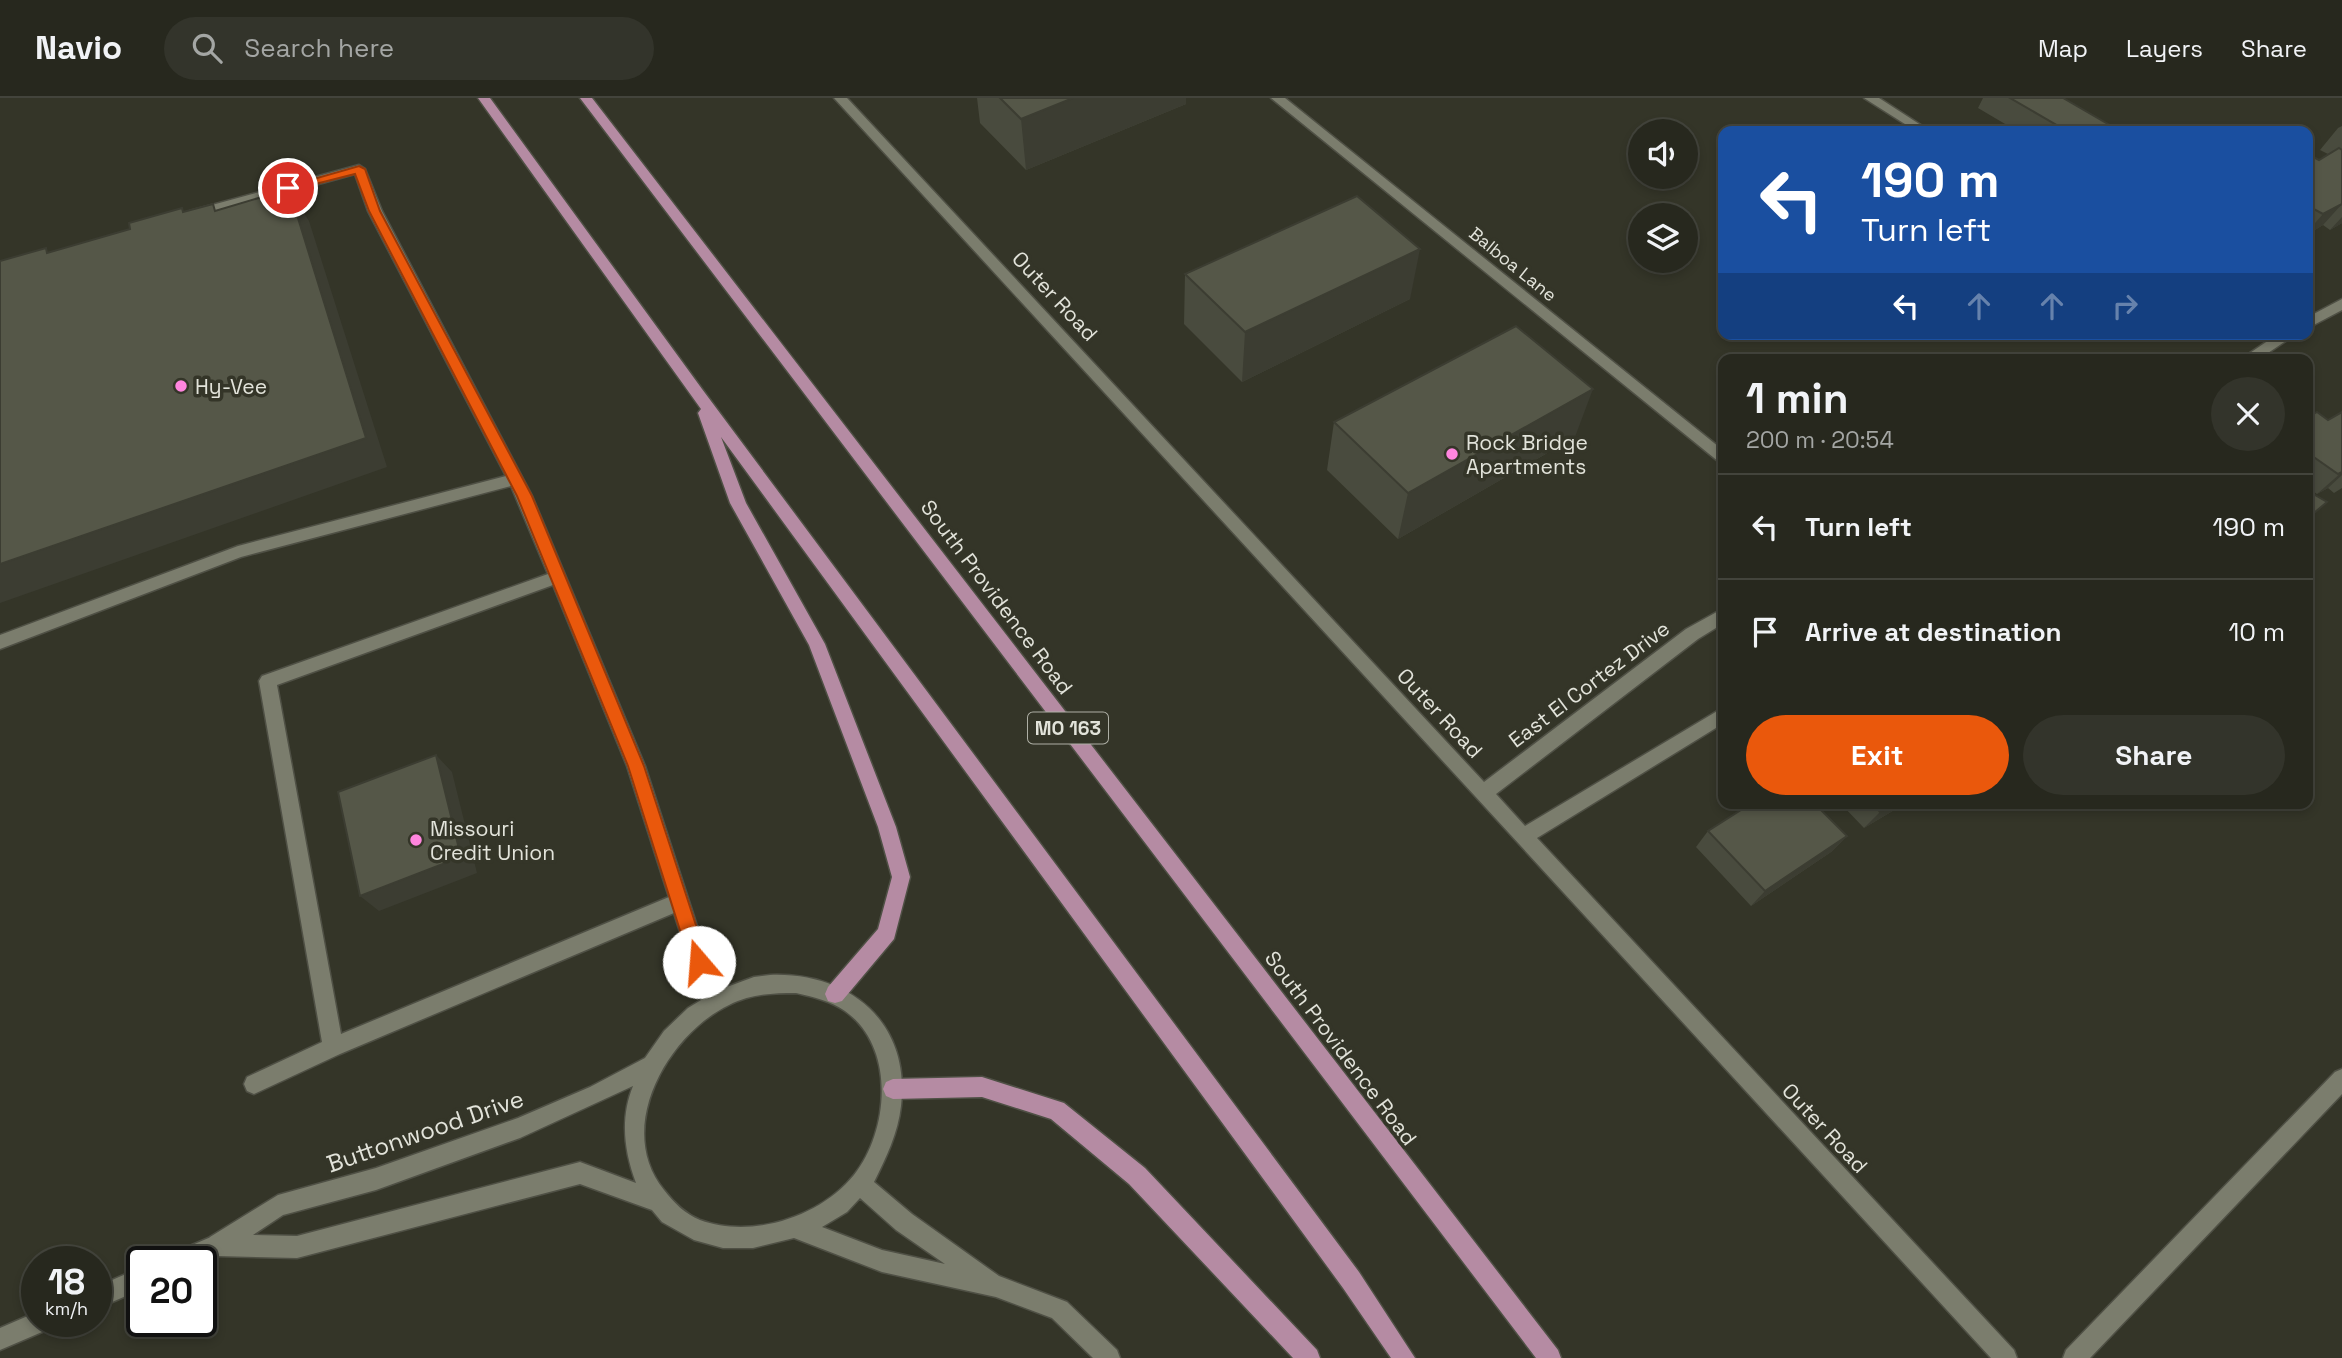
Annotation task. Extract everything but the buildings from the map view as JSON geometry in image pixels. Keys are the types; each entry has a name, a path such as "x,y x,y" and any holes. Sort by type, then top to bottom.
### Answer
{"main road":[{"path":"484,98 697,393 1350,1280 1404,1358"},
{"name":"South Providence Road","path":"586,98 1550,1358"},
{"path":"697,393 738,503 817,644 887,827 901,877 887,933 835,994"},
{"path":"893,1089 982,1087 1057,1110 1137,1176 1309,1358"}],"street":[{"name":"Outer Road","path":"840,98 2007,1358"},
{"name":"Balboa Lane","path":"1277,98 1718,455"},
{"path":"1879,100 1917,126"},
{"path":"175,220 359,169 374,211 516,479 558,577 636,766 712,1003"},
{"path":"2313,320 2342,304"},
{"path":"2269,340 2274,343"},
{"path":"2256,354 2279,340"},
{"path":"0,642 238,552 516,479"},
{"path":"333,1047 268,681 558,577"},
{"name":"East El Cortez Drive","path":"1483,793 1692,634 1718,619"},
{"path":"1524,836 1718,718"},
{"path":"254,1084 333,1047 680,901"},
{"name":"Buttonwood Drive","path":"218,1245 297,1247 580,1173 655,1200 682,1223 717,1237 757,1239 796,1228 833,1207 860,1184 890,1118 893,1089 886,1048 866,1016 835,994 796,984 754,986 712,1003 677,1030 650,1066 637,1100 633,1136 639,1170 655,1200"},
{"name":"Buttonwood Drive","path":"218,1245 278,1206 376,1180 520,1128 597,1094 650,1066"},
{"path":"2074,1358 2342,1079"},
{"path":"860,1184 904,1222 996,1286"},
{"path":"796,1228 882,1261 996,1286 1059,1310 1109,1358"},
{"path":"0,1339 21,1330"}],"place":[{"name":"Hy-Vee","path":"181,386"},
{"name":"Rock Bridge Apartments","path":"1452,454"},
{"name":"Missouri Credit Union","path":"416,840"}],"route":[{"path":"288,188 359,169 374,211 524,496 636,766 699,962"}]}
